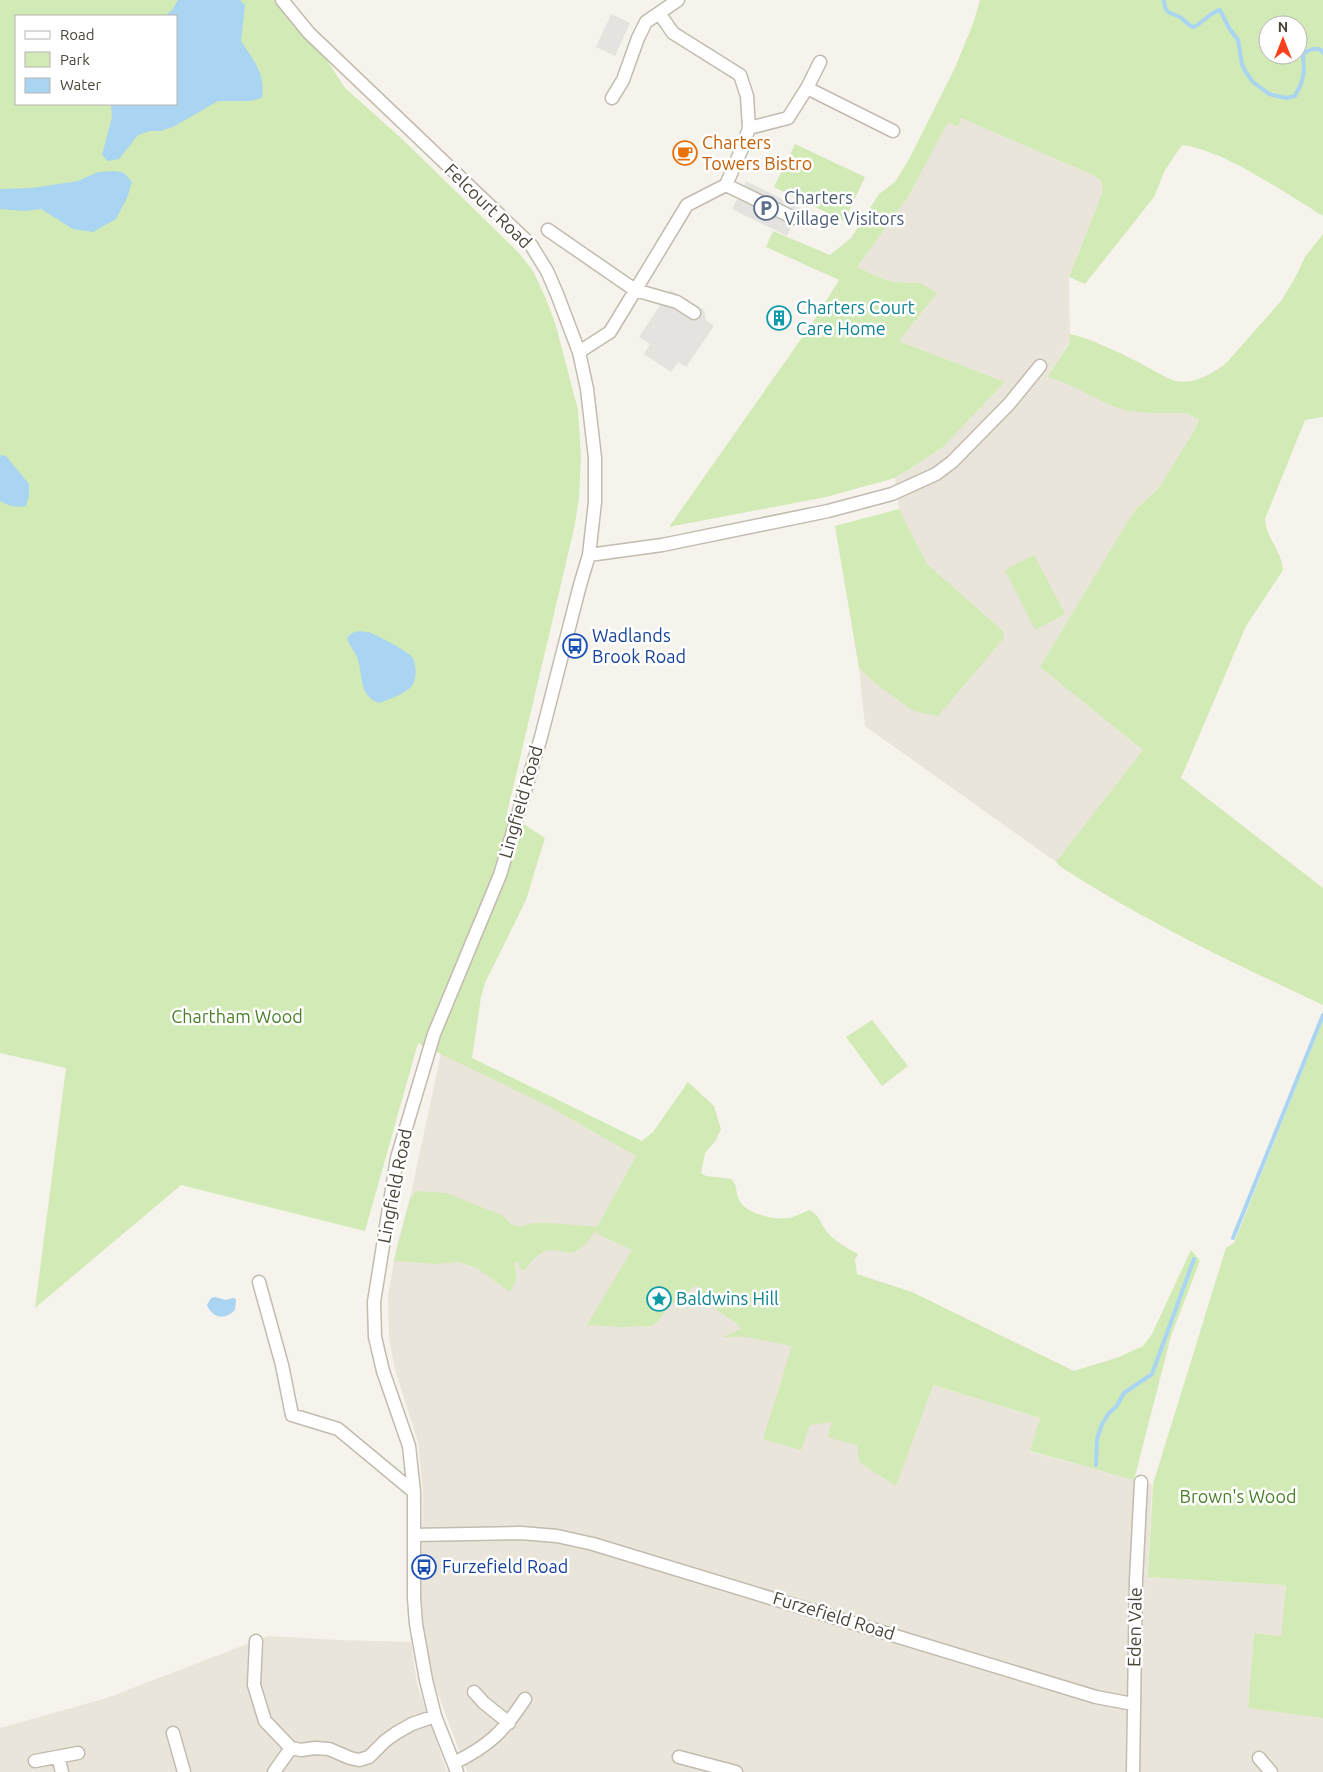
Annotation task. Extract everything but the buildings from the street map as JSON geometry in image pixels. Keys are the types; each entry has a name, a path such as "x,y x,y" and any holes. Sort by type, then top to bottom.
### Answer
{"street":[{"name":"Felcourt Road","path":"282,0 309,34 531,245 547,271 579,352 591,411 595,458 595,502 590,555 580,585"},
{"path":"612,98 624,80 638,38 646,22 678,0"},
{"path":"579,352 610,332 688,205 726,185 749,128 747,96 740,75 673,33 659,13"},
{"path":"749,128 788,118 807,88 820,62"},
{"path":"807,88 893,131"},
{"path":"726,185 794,218"},
{"path":"548,230 635,290 677,302 694,313"},
{"path":"590,555 672,543 828,511 892,494 936,474 952,462 1009,404 1040,366"},
{"name":"Lingfield Road","path":"455,1768 435,1716 426,1680 416,1624 414,1598 414,1492 409,1446 383,1371 375,1338 374,1302 397,1158 434,1034 500,875 540,737 580,585"},
{"path":"258,1282 282,1365 292,1415 338,1429 414,1492"},
{"name":"Eden Vale","path":"1133,1772 1136,1580 1141,1482"},
{"name":"Furzefield Road","path":"414,1534 557,1536 593,1544 1096,1697 1133,1704"},
{"path":"256,1641 254,1685 265,1721 291,1748 301,1750 329,1749 359,1760 369,1757 385,1740 396,1733 412,1724 435,1716"},
{"path":"474,1692 484,1703 509,1723"},
{"path":"455,1768 490,1742 509,1723 525,1699"},
{"path":"173,1733 184,1772"},
{"path":"274,1772 291,1748"},
{"path":"35,1761 78,1752"},
{"path":"58,1757 62,1772"},
{"path":"679,1757 714,1769 736,1772"},
{"path":"1259,1758 1271,1772"}],"shaded area":[{"path":"611,14 630,23 615,56 596,47"},
{"path":"961,118 1093,175 1101,180 1103,185 1103,191 1069,277 1070,341 1047,377 1145,413 1189,413 1199,418 1195,429 1159,488 1136,509 1040,667 1144,750 1056,862 865,726 859,668 875,683 1002,631 927,564 899,509 895,478 942,448 1005,382 899,341 920,283 896,282 883,279 857,267 908,197 947,122"},
{"name":"Charters Village Visitors","path":"746,181 800,208 787,236 732,209"},
{"path":"670,290 704,310 706,320 714,326 686,367 678,362 671,372 644,354 650,344 639,337"},
{"path":"441,1053 550,1107 636,1156 597,1227 599,1235 632,1250 679,1260 919,1418 932,1385 1040,1418 1030,1452 1152,1484 1148,1577 1286,1585 1281,1636 1254,1633 1248,1708 1323,1718 1323,1772 467,1772 433,1680 426,1645 422,1621 423,1492 418,1442 395,1370 389,1339 388,1296 396,1249 410,1198"},
{"path":"268,1636 411,1642 417,1684 447,1772 0,1772 0,1728 107,1698"}],"green space":[{"name":"Chartham Wood","path":"0,0 282,0 309,33 345,88 400,137 519,253 533,271 556,326 578,410 581,457 579,499 574,529 507,813 545,838 526,900 485,983 481,997 472,1058 642,1141 653,1132 688,1082 714,1106 721,1129 716,1140 705,1153 701,1173 706,1176 731,1179 735,1184 739,1200 748,1209 761,1215 783,1218 810,1210 816,1215 831,1236 858,1254 855,1260 857,1274 912,1292 1074,1371 1119,1357 1143,1346 1152,1334 1191,1250 1200,1261 1171,1336 1134,1480 1030,1451 1040,1418 933,1385 896,1486 859,1462 857,1445 829,1438 832,1422 810,1425 801,1450 763,1439 792,1346 747,1337 723,1337 741,1329 734,1321 713,1306 697,1285 668,1307 652,1326 587,1325 632,1250 599,1235 597,1230 584,1246 574,1252 545,1251 537,1256 524,1271 519,1267 519,1262 515,1262 516,1280 510,1292 477,1268 459,1262 438,1264 394,1261 410,1198 412,1198 415,1191 446,1193 504,1216 512,1225 516,1226 544,1223 597,1227 636,1156 550,1107 418,1043 365,1231 181,1185 35,1308 66,1068 0,1053"},
{"path":"980,0 1323,0 1323,216 1235,164 1216,155 1182,145 1165,170 1154,197 1085,284 1069,277 1103,191 1101,180 961,118 958,127 948,122 908,197 857,267 883,279 896,282 920,283 937,293 899,341 1005,382 942,448 895,478 826,497 669,527 813,322 839,280 766,247 773,231 830,255 851,238 879,194 895,182 908,161 954,70 973,24"},
{"path":"795,144 865,177 844,221 774,187"},
{"path":"1323,234 1323,417 1305,420 1265,519 1283,570 1246,626 1181,778 1323,888 1323,1005 1222,957 1157,923 1092,887 1056,862 1143,750 1040,667 1123,529 1136,509 1159,488 1195,429 1199,419 1189,413 1151,413 1124,410 1065,383 1047,377 1069,344 1070,334 1105,346 1176,381 1183,382 1198,379 1218,369 1229,360 1281,301 1305,257"},
{"path":"899,509 927,564 1003,631 1004,638 938,716 913,711 875,683 859,668 835,526"},
{"path":"1034,555 1065,614 1035,630 1005,570"},
{"path":"872,1020 908,1066 882,1086 846,1037"},
{"name":"Brown's Wood","path":"1323,1020 1323,1718 1248,1708 1254,1633 1281,1636 1286,1585 1148,1577 1153,1484 1226,1248 1234,1243"}],"water":[{"path":"178,0 240,0 245,5 241,41 258,67 263,89 262,98 250,101 218,101 173,127 138,135 119,159 108,161 102,155 112,117 111,105 178,105 178,15 166,15 173,9"},
{"path":"115,171 124,173 132,182 127,198 116,219 93,232 73,229 41,209 25,211 0,209 0,189 32,188 78,181 98,172"},
{"path":"0,455 6,456 29,484 29,496 26,506 13,506 0,501"},
{"path":"359,631 370,632 399,647 412,657 416,672 413,684 408,690 379,703 367,694 362,683 359,662 347,638 352,633"},
{"path":"215,1297 226,1300 236,1299 235,1310 223,1317 212,1313 207,1305 211,1298"}],"waterway":[{"path":"1164,0 1167,11 1194,27 1220,10 1229,28 1238,40 1245,71 1253,82 1269,94 1286,98 1295,96 1304,72 1303,54 1314,49 1321,50 1323,53"},
{"path":"1233,1238 1323,1015"},
{"path":"1096,1465 1097,1439 1102,1424 1109,1413 1116,1407 1124,1393 1152,1374 1194,1259"}],"place":[{"name":"Charters Towers Bistro","path":"685,153"},
{"name":"Charters Village Visitors","path":"766,208"},
{"name":"Charters Court Care Home","path":"779,318"},
{"name":"Wadlands Brook Road","path":"575,646"},
{"name":"Baldwins Hill","path":"659,1299"},
{"name":"Furzefield Road","path":"424,1567"}]}
